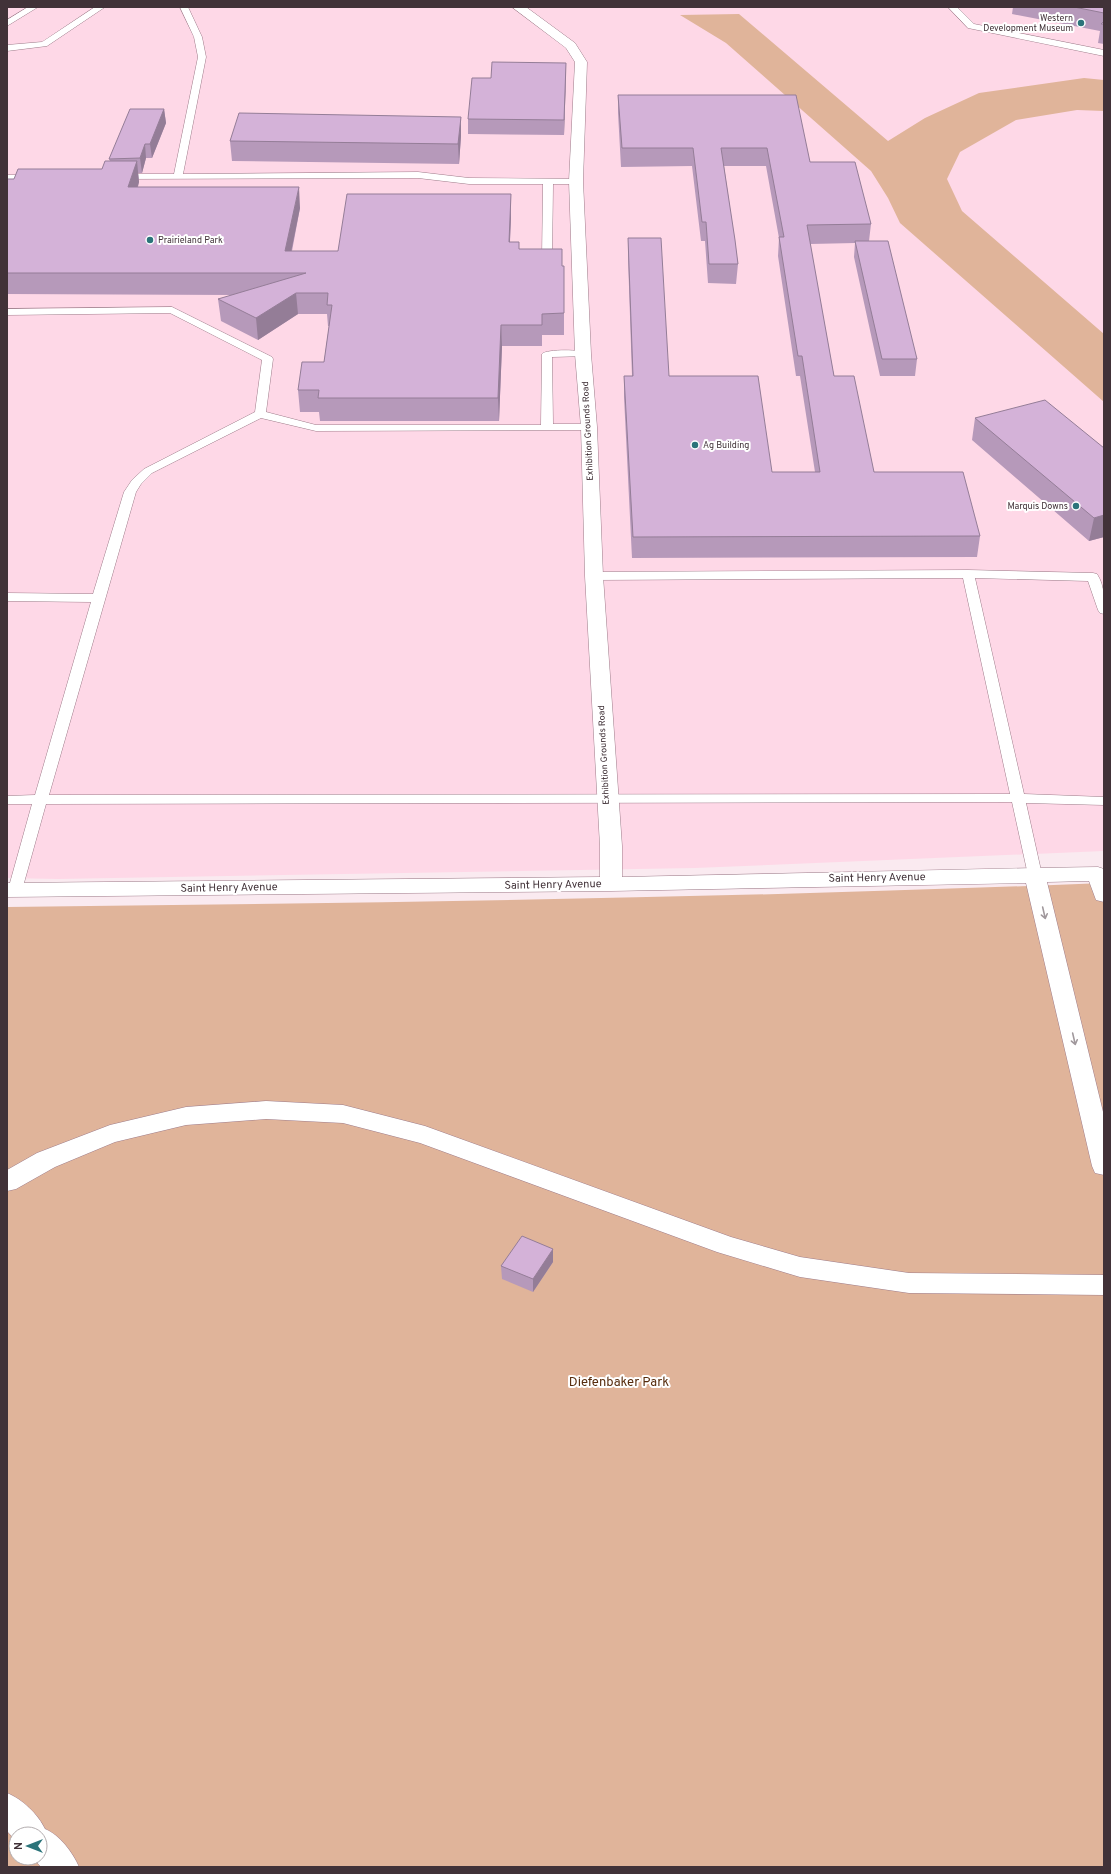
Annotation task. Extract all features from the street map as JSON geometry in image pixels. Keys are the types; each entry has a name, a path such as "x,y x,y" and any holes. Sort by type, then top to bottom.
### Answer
{"street":[{"name":"Exhibition Grounds Road","path":"518,7 571,46 581,62 576,181 583,354 589,428 594,576 611,846 611,884"},
{"name":"Saint Henry Avenue","path":"11,890 611,884 1101,874"},
{"path":"1101,874 1104,895"},
{"path":"1035,875 1104,1166"},
{"path":"7,1182 46,1160 110,1134 186,1116 266,1110 343,1114 425,1135 726,1245 800,1267 909,1283 1104,1285"},
{"path":"7,1808 24,1826"},
{"path":"48,1851 63,1867"}],"lane":[{"path":"7,24 34,7"},
{"path":"7,48 44,44 101,7"},
{"path":"178,176 202,57 198,37 184,7"},
{"path":"952,7 971,26 1104,52"},
{"path":"108,177 418,175 469,181 576,181"},
{"path":"7,178 46,178"},
{"path":"547,260 548,181"},
{"path":"7,312 172,310 268,359 260,414"},
{"path":"547,428 547,354 583,354"},
{"path":"11,890 40,800 130,492 136,482 148,471 260,414 316,428 589,428"},
{"path":"594,576 968,574 1093,577 1104,610"},
{"path":"968,574 1035,875"},
{"path":"7,597 98,598"},
{"path":"7,800 1019,798 1104,801"}],"shaded area":[{"path":"7,7 1104,7 1104,851 695,868 58,879 7,878"}],"green space":[{"path":"739,14 888,141 925,118 979,93 1084,78 1104,80 1104,111 1077,110 1016,120 960,152 947,179 962,211 1104,334 1104,402 900,223 888,198 871,171 726,43 680,15"},
{"name":"Diefenbaker Park","path":"1104,883 1104,1867 7,1867 7,907 281,904 830,893"}],"building":[{"path":"1074,7 1104,7 1104,13"},
{"path":"492,62 566,63 564,120 468,119 472,78 491,78"},
{"path":"618,95 796,95 810,162 855,162 871,224 807,225 834,376 854,376 874,472 963,472 980,536 633,537 624,376 633,376 628,238 661,238 669,376 758,376 772,472 820,472 802,356 798,356 779,237 784,237 767,148 721,148 738,264 709,264 706,222 702,222 693,148 622,148"},
{"path":"130,109 164,109 150,144 145,144 140,158 109,159"},
{"path":"239,113 461,117 458,144 230,141"},
{"path":"105,161 137,161 128,187 299,187 285,251 338,251 347,194 511,194 509,242 519,242 519,249 562,249 562,266 564,266 564,313 542,314 542,325 501,325 498,398 318,398 319,390 298,390 302,362 324,362 332,305 327,305 328,293 296,293 256,318 218,299 306,273 7,273 7,179 14,179 18,169 102,169"},
{"path":"855,241 888,241 917,359 882,359"},
{"path":"1045,400 1104,448 1104,515 1094,518 975,418"},
{"path":"522,1236 553,1249 533,1279 501,1266"}],"place":[{"name":"Western Development Museum","path":"1081,23"},
{"name":"Prairieland Park","path":"150,240"},
{"name":"Ag Building","path":"695,445"},
{"name":"Marquis Downs","path":"1076,506"}]}
